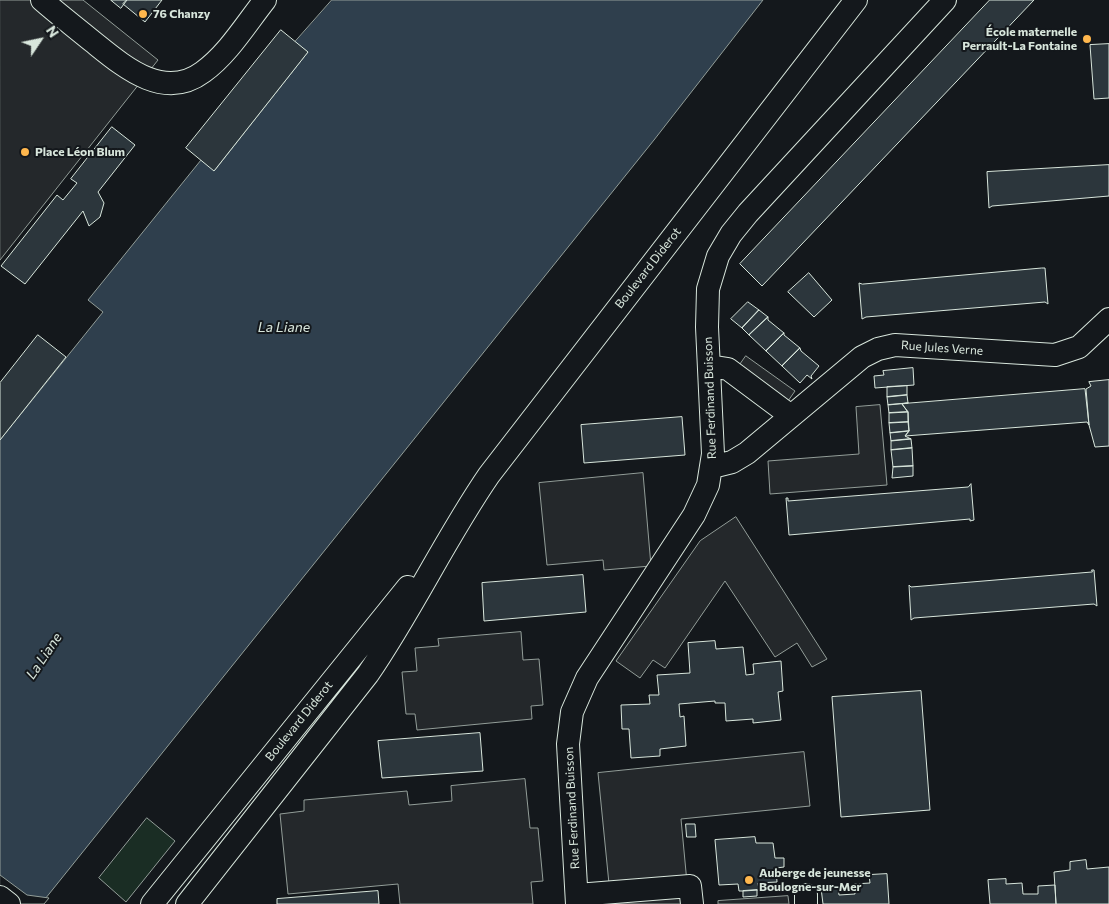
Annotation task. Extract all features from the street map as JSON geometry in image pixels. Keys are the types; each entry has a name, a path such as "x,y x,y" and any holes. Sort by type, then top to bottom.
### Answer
{"street":[{"path":"42,0 125,67 142,77 162,83 188,80 203,72 219,57 265,0"},
{"name":"Boulevard Diderot","path":"187,904 360,686 387,645 447,540 478,492 528,423 856,0"},
{"name":"Rue Ferdinand Buisson","path":"577,900 568,770 568,744 572,712 591,672 700,503 708,485 712,467 706,315 708,289 714,266 728,240 766,193 945,0"},
{"name":"Rue Jules Verne","path":"712,467 732,462 747,453 862,357 878,348 895,345 1055,355 1079,347 1109,319"},
{"path":"709,366 728,370 792,416"},
{"name":"Boulevard Diderot","path":"152,904 447,540"},
{"path":"577,900 691,895"},
{"path":"0,897 9,904"}],"green space":[{"path":"147,818 175,841 126,902 99,878"}],"shaded area":[{"name":"Place Léon Blum","path":"0,0 83,0 158,60 0,260"},
{"path":"746,356 795,391 788,401 739,366"},
{"path":"880,405 887,485 770,494 768,461 859,454 856,407"},
{"path":"643,473 651,566 604,570 603,560 547,565 539,483"},
{"path":"736,517 827,659 812,667 797,643 775,657 725,581 665,668 653,660 640,678 616,661 700,541"},
{"path":"521,632 523,660 539,659 543,705 531,706 532,719 417,730 415,714 406,714 402,672 417,671 415,648 439,646 438,639"},
{"path":"804,752 810,806 681,819 689,904 611,904 598,773"},
{"path":"525,779 530,828 538,828 543,881 531,882 533,904 400,904 398,884 288,894 280,814 304,811 304,800 407,791 409,805 452,801 451,786"},
{"path":"788,896 789,904 718,904 718,901"}],"water":[{"name":"La Liane","path":"332,0 763,0 654,140 41,904 0,904 0,440 103,312 88,300 201,160 215,170 308,52 295,42"}],"pier":[{"path":"0,875 27,895 49,898 44,904 0,904"}],"building":[{"path":"111,0 127,0 121,8"},
{"name":"76 Chanzy","path":"127,0 162,0 145,22 123,4"},
{"path":"990,0 1034,0 762,286 740,264"},
{"path":"281,30 308,52 214,171 186,148"},
{"path":"1109,44 1109,98 1094,99 1090,45"},
{"path":"112,127 135,145 98,192 104,203 100,217 89,226 83,211 25,284 1,266 57,195 63,200 77,183 71,179"},
{"path":"1109,165 1109,196 992,206 989,208 987,172"},
{"path":"1045,268 1048,304 1045,302 866,317 862,319 859,283"},
{"path":"809,273 832,300 814,317 788,292"},
{"path":"748,302 759,310 742,328 731,319"},
{"path":"759,310 768,317 749,335 742,328"},
{"path":"768,317 768,320 784,333 766,351 749,335"},
{"path":"784,333 800,348 782,366 766,351"},
{"path":"38,335 66,357 0,440 0,383"},
{"path":"800,348 819,366 811,376 812,379 807,375 800,383 782,366"},
{"path":"913,368 914,385 875,388 874,376 884,375 883,371"},
{"path":"1109,380 1109,446 1095,447 1089,425 1086,389 1091,386 1089,382"},
{"path":"907,386 907,395 887,397 887,387"},
{"path":"1085,389 1089,425 1087,422 905,436 909,431 908,412 902,404"},
{"path":"907,395 908,403 888,405 887,397"},
{"path":"908,403 902,404 908,412 889,413 888,405"},
{"path":"908,412 908,422 889,423 889,413"},
{"path":"682,417 685,455 584,463 581,425"},
{"path":"908,422 909,431 890,433 889,423"},
{"path":"909,431 905,436 911,439 891,441 890,433"},
{"path":"911,439 912,448 891,450 891,441"},
{"path":"912,448 913,466 893,467 891,450"},
{"path":"913,466 913,476 892,478 893,467"},
{"path":"971,484 974,520 789,535 786,498 788,498 788,501 968,487"},
{"path":"1094,570 1097,606 1094,604 914,618 911,620 909,585 911,587 1092,572"},
{"path":"583,575 586,612 484,621 482,583"},
{"path":"715,641 716,649 743,647 746,675 754,674 753,664 781,661 783,691 778,692 781,720 753,723 753,719 726,721 725,703 715,703 715,701 679,704 680,717 684,716 686,746 660,749 660,756 631,758 629,729 622,729 621,705 650,704 649,695 659,695 657,675 690,673 688,643"},
{"path":"921,691 930,810 841,817 832,697"},
{"path":"480,733 483,771 382,778 378,741"},
{"path":"686,824 695,824 696,837 687,837"},
{"path":"755,837 756,843 773,843 775,858 784,858 784,867 776,868 777,882 758,883 759,890 743,891 739,891 738,884 719,885 715,840"},
{"path":"1086,860 1087,869 1109,867 1109,904 1056,904 1054,872 1070,870 1070,862"},
{"path":"887,874 889,904 823,904 821,888 838,887 839,895 855,894 854,884 870,883 869,875"},
{"path":"1006,879 1006,884 1022,883 1023,894 1038,894 1038,886 1055,885 1056,904 990,904 988,880"},
{"path":"757,890 757,896 743,897 743,891"},
{"path":"378,891 379,904 277,904 277,899"}],"place":[{"name":"76 Chanzy","path":"143,14"},
{"name":"École maternelle Perrault-La Fontaine","path":"1087,39"},
{"name":"Place Léon Blum","path":"25,152"},
{"name":"Auberge de jeunesse Boulogne-sur-Mer","path":"749,880"}]}
